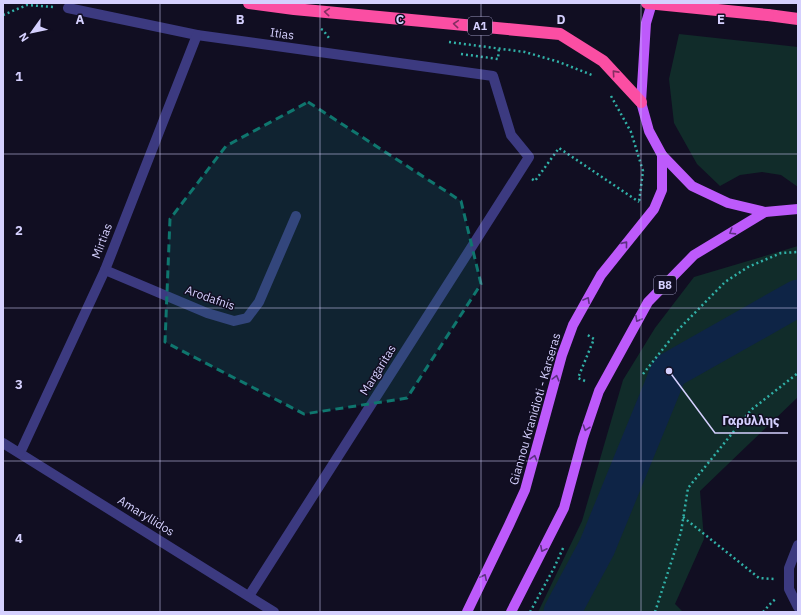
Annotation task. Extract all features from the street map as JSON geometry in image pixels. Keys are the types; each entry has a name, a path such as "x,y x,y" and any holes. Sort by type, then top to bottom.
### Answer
{"highway":[{"name":"A1","path":"249,3 560,34 603,61 641,102"},
{"path":"647,3 798,19"}],"main road":[{"name":"B8","path":"652,3 646,23 641,102 649,131 662,155 692,186 728,203 765,212 798,209"},
{"name":"Giannou Kranidioti - Karseras","path":"467,612 525,490 562,356 573,325 600,275 654,209 662,190 662,155"},
{"name":"B8","path":"512,612 564,508 583,438 599,391 648,302 694,256 765,212"}],"street":[{"name":"Itias","path":"68,8 197,35 493,76 510,135 529,157"},
{"name":"Mirtias","path":"20,453 105,270 197,35"},
{"name":"Margaritas","path":"249,596 529,157"},
{"name":"Arodafnis","path":"105,270 207,313 234,321 247,318 258,302 296,216"},
{"name":"Amaryllidos","path":"3,443 274,612"},
{"path":"798,545 789,568 788,580 788,589 798,607"}],"path":[{"path":"3,15 27,5 68,8"},
{"path":"318,29 324,30 329,38"},
{"path":"456,54 498,59 500,48"},
{"path":"521,170 535,181 559,148 639,202"},
{"path":"643,374 678,330 725,282 748,266 781,253 798,252"},
{"path":"585,332 594,339 578,378 585,381"},
{"path":"655,612 681,532 688,488 751,410 798,373"},
{"path":"683,517 759,578 788,580"},
{"path":"764,612 772,602"}],"highlighted area":[{"path":"308,102 461,201 481,284 407,398 304,414 165,342 170,219 226,146"}],"green space":[{"path":"679,34 798,47 798,187 781,175 762,172 740,175 720,186 697,164 674,123 669,79"},
{"path":"798,246 798,397 700,491 704,539 675,604 683,612 538,612 582,521 623,380 655,328 694,277"}],"waterway":[{"path":"562,612 597,547 669,371 798,298"}],"place":[{"name":"Γαρύλλης","path":"669,371"}]}
